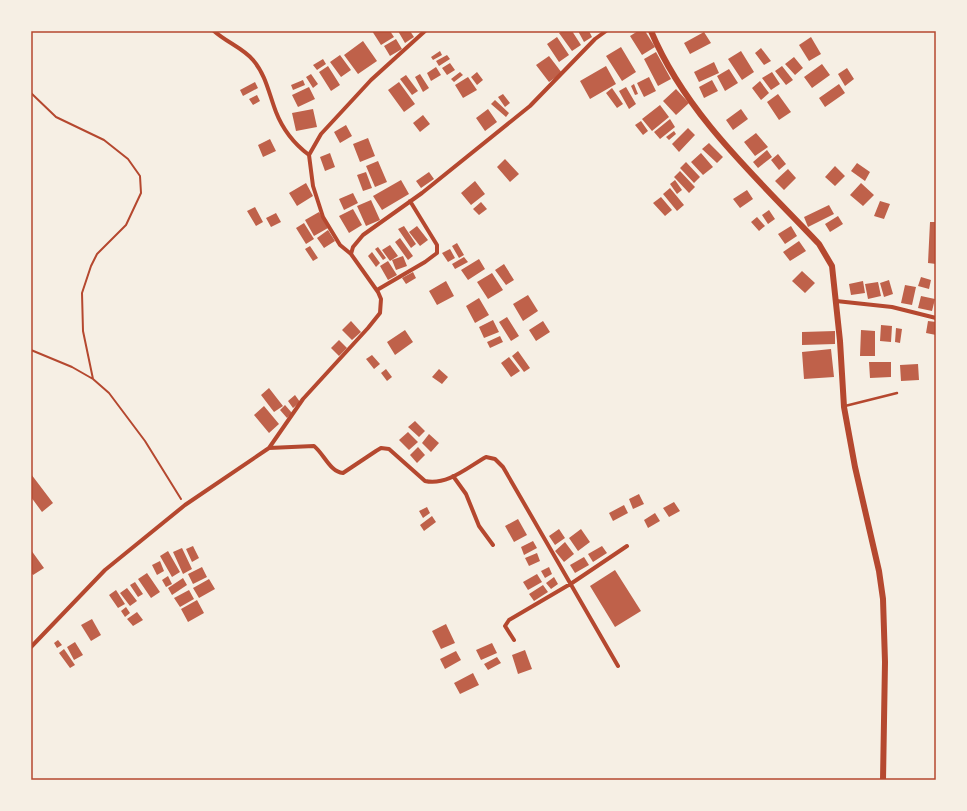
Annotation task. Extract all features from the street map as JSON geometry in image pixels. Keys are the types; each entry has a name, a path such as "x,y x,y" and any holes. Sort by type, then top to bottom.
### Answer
{"street":[{"path":"214,31 253,60 261,71 276,113 286,132 293,143 309,155"},
{"path":"31,646 105,570 185,505 269,448 304,400 380,313 382,304 377,290 351,254 340,245 324,217 313,186 309,155 313,145 321,134 371,80 425,31"},
{"path":"351,254 353,247 363,235 410,201 530,106 594,40 606,31"},
{"path":"651,31 657,46 701,115 827,254 832,266 844,407 855,467 879,571 883,599 885,662 883,780"},
{"path":"377,290 425,262 437,253 438,245 410,201"},
{"path":"836,301 892,307 936,318"},
{"path":"269,448 314,446 321,451 334,470 343,473 381,448 389,449 425,481 438,482 453,476 486,457 500,463 572,583 618,666"},
{"path":"453,476 466,494 479,526 493,545"},
{"path":"514,640 505,626 506,622 572,583 627,546"}],"lane":[{"path":"844,407 897,393"}],"path":[{"path":"31,93 56,117 104,140 128,159 140,176 141,193 126,225 97,254 91,266 82,293 83,330 93,378"},
{"path":"31,350 72,367 93,378 109,393 145,441 185,505"}],"building":[{"path":"372,31 390,31 394,37 381,45"},
{"path":"398,31 410,31 414,37 405,43"},
{"path":"562,31 572,31 581,45 572,51 559,33"},
{"path":"578,31 589,31 592,37 584,42"},
{"path":"638,31 645,31 655,47 642,55 630,36"},
{"path":"704,32 711,43 690,54 684,43"},
{"path":"557,37 569,55 559,62 547,44"},
{"path":"811,37 821,54 809,61 799,45"},
{"path":"396,39 402,49 390,56 384,46"},
{"path":"363,41 377,61 358,74 344,55"},
{"path":"621,47 636,72 622,81 606,56"},
{"path":"761,48 771,61 764,65 755,53"},
{"path":"440,51 442,55 433,60 431,57"},
{"path":"741,51 754,72 742,80 728,59"},
{"path":"656,52 671,79 658,86 644,59"},
{"path":"340,55 351,70 341,77 330,62"},
{"path":"447,55 450,59 439,66 436,61"},
{"path":"549,56 562,73 549,82 536,65"},
{"path":"794,57 803,68 795,75 785,64"},
{"path":"323,59 326,64 317,70 313,65"},
{"path":"714,62 719,73 699,82 694,72"},
{"path":"450,63 455,70 447,75 442,68"},
{"path":"822,64 830,75 812,88 804,77"},
{"path":"328,66 340,85 331,91 319,72"},
{"path":"606,66 616,84 590,99 580,81"},
{"path":"782,66 793,80 786,85 775,71"},
{"path":"436,67 441,75 431,81 427,73"},
{"path":"847,68 854,79 845,86 838,74"},
{"path":"729,69 738,83 725,91 717,76"},
{"path":"460,72 463,75 454,82 451,79"},
{"path":"477,72 483,80 477,85 471,77"},
{"path":"772,72 780,84 771,90 762,78"},
{"path":"311,74 318,84 313,88 306,77"},
{"path":"420,74 429,88 423,92 415,77"},
{"path":"406,75 418,91 412,95 400,79"},
{"path":"468,77 477,90 463,98 455,85"},
{"path":"649,77 656,91 644,97 637,83"},
{"path":"303,80 305,85 293,90 291,85"},
{"path":"712,80 718,91 704,98 699,87"},
{"path":"760,81 769,93 761,100 752,88"},
{"path":"255,82 258,88 243,96 240,90"},
{"path":"399,82 415,104 404,112 388,90"},
{"path":"634,84 638,94 635,95 631,86"},
{"path":"839,84 845,93 825,107 819,98"},
{"path":"309,87 315,99 298,107 292,95"},
{"path":"626,87 636,104 629,109 619,91"},
{"path":"612,88 623,104 617,108 606,93"},
{"path":"676,89 689,103 676,115 663,101"},
{"path":"503,94 510,103 505,107 498,97"},
{"path":"778,94 791,112 779,120 767,102"},
{"path":"257,95 260,101 253,105 249,99"},
{"path":"495,100 509,113 506,117 491,104"},
{"path":"660,105 669,117 652,131 642,119"},
{"path":"313,109 317,127 296,131 292,113"},
{"path":"488,109 497,122 485,131 476,118"},
{"path":"741,109 748,119 733,130 726,120"},
{"path":"423,115 430,124 420,132 413,123"},
{"path":"670,119 675,127 660,139 654,132"},
{"path":"641,121 648,131 643,135 635,125"},
{"path":"346,125 352,136 340,143 334,132"},
{"path":"688,128 695,135 679,152 672,144"},
{"path":"674,131 676,134 669,140 666,137"},
{"path":"756,133 768,147 755,156 744,142"},
{"path":"368,138 375,156 360,162 353,144"},
{"path":"270,139 276,151 263,157 258,145"},
{"path":"709,143 723,157 717,163 702,149"},
{"path":"767,150 772,157 758,168 753,162"},
{"path":"330,153 335,167 325,171 320,157"},
{"path":"701,153 713,167 703,175 691,162"},
{"path":"778,154 786,164 779,170 771,160"},
{"path":"505,159 519,174 510,182 497,167"},
{"path":"378,161 387,182 375,187 366,166"},
{"path":"686,162 700,177 694,183 680,168"},
{"path":"857,163 870,172 865,181 851,171"},
{"path":"835,166 845,176 835,186 825,177"},
{"path":"788,169 796,178 784,190 775,181"},
{"path":"680,171 695,187 689,193 674,177"},
{"path":"366,172 372,188 363,191 357,175"},
{"path":"429,172 434,179 421,188 416,181"},
{"path":"401,180 409,194 382,210 373,196"},
{"path":"675,180 682,190 677,194 670,184"},
{"path":"475,181 485,194 471,205 461,193"},
{"path":"306,183 313,196 297,206 289,193"},
{"path":"861,183 874,195 863,206 850,195"},
{"path":"670,188 684,205 677,211 663,194"},
{"path":"747,190 753,199 740,208 733,199"},
{"path":"353,193 358,203 344,210 339,199"},
{"path":"661,197 672,210 665,216 653,203"},
{"path":"371,200 380,220 366,226 357,206"},
{"path":"880,201 890,204 884,219 874,216"},
{"path":"481,202 487,209 479,215 473,209"},
{"path":"829,205 834,214 808,227 804,217"},
{"path":"255,207 263,222 256,226 247,211"},
{"path":"353,209 362,225 349,233 339,216"},
{"path":"769,210 775,219 768,224 762,215"},
{"path":"319,212 328,228 314,236 305,220"},
{"path":"276,213 281,222 271,227 266,218"},
{"path":"838,216 843,224 830,232 825,224"},
{"path":"757,217 765,226 759,231 751,222"},
{"path":"930,222 936,222 936,264 928,263"},
{"path":"304,223 314,239 306,244 296,228"},
{"path":"404,226 416,244 411,248 398,229"},
{"path":"417,226 428,240 420,246 409,232"},
{"path":"791,226 797,236 785,244 778,234"},
{"path":"328,230 335,241 324,248 317,238"},
{"path":"400,238 413,256 408,260 395,242"},
{"path":"799,241 806,251 790,261 783,252"},
{"path":"457,243 464,255 459,258 452,246"},
{"path":"390,245 398,256 390,261 382,250"},
{"path":"310,246 318,258 313,261 305,249"},
{"path":"378,247 386,258 383,260 375,249"},
{"path":"450,249 455,258 448,262 442,253"},
{"path":"372,252 380,263 376,267 368,256"},
{"path":"403,256 407,266 396,270 392,260"},
{"path":"464,257 468,262 455,269 452,264"},
{"path":"479,259 485,269 468,280 461,270"},
{"path":"388,261 397,275 388,280 380,266"},
{"path":"504,264 514,280 506,285 495,270"},
{"path":"802,271 815,283 805,293 792,281"},
{"path":"413,272 416,278 406,284 402,278"},
{"path":"492,273 503,290 488,299 477,282"},
{"path":"921,277 931,280 929,289 918,286"},
{"path":"889,280 893,294 884,297 880,283"},
{"path":"446,281 454,296 437,305 429,291"},
{"path":"863,281 865,293 851,295 849,284"},
{"path":"878,282 881,296 868,299 865,284"},
{"path":"905,285 916,287 912,305 901,303"},
{"path":"528,295 538,311 523,321 513,304"},
{"path":"921,296 935,299 932,311 918,308"},
{"path":"479,298 489,315 475,323 466,306"},
{"path":"507,317 519,336 511,341 499,322"},
{"path":"493,320 499,332 484,338 479,327"},
{"path":"351,321 361,332 352,340 342,330"},
{"path":"543,321 550,332 536,341 529,330"},
{"path":"928,321 936,322 936,335 926,333"},
{"path":"881,325 892,326 891,342 880,341"},
{"path":"896,328 902,329 900,343 895,342"},
{"path":"405,330 413,342 395,355 387,342"},
{"path":"861,330 875,331 875,356 860,356"},
{"path":"835,331 835,344 802,345 802,332"},
{"path":"500,336 503,342 490,348 487,342"},
{"path":"339,340 347,348 339,356 331,348"},
{"path":"831,349 834,377 804,379 802,352"},
{"path":"518,351 530,368 524,372 512,356"},
{"path":"372,355 380,364 374,369 366,359"},
{"path":"509,357 520,371 511,377 501,363"},
{"path":"869,362 891,362 891,377 870,378"},
{"path":"918,364 919,380 901,381 900,365"},
{"path":"386,369 392,377 387,381 381,373"},
{"path":"439,369 448,377 442,384 432,377"},
{"path":"269,388 283,406 274,412 261,395"},
{"path":"295,395 300,402 293,408 288,401"},
{"path":"285,405 292,413 287,418 280,410"},
{"path":"264,406 279,424 269,433 254,415"},
{"path":"415,421 425,431 419,437 408,427"},
{"path":"408,432 418,442 409,450 399,440"},
{"path":"429,434 439,443 431,452 422,443"},
{"path":"418,447 425,455 417,463 410,455"},
{"path":"31,474 53,503 42,512 31,497"},
{"path":"639,494 644,504 633,509 629,499"},
{"path":"674,502 680,511 669,517 663,508"},
{"path":"624,505 628,513 613,521 609,513"},
{"path":"427,507 430,513 423,518 419,511"},
{"path":"655,513 660,521 648,528 644,520"},
{"path":"432,516 436,522 424,531 420,525"},
{"path":"518,519 527,535 514,542 505,526"},
{"path":"559,529 565,538 555,545 549,536"},
{"path":"581,529 590,542 578,551 569,538"},
{"path":"533,541 537,548 524,555 521,547"},
{"path":"565,542 574,554 564,562 555,551"},
{"path":"193,546 199,558 192,562 186,549"},
{"path":"602,546 607,553 593,562 588,554"},
{"path":"182,548 192,569 183,574 173,552"},
{"path":"31,550 44,568 33,575 31,572"},
{"path":"168,551 180,572 172,577 160,556"},
{"path":"537,553 540,561 529,566 525,558"},
{"path":"584,557 589,565 575,573 570,565"},
{"path":"160,561 164,571 157,575 152,565"},
{"path":"202,567 207,577 193,584 188,574"},
{"path":"549,567 552,574 545,578 541,571"},
{"path":"615,570 641,611 615,627 590,586"},
{"path":"147,573 160,592 151,598 138,579"},
{"path":"537,574 542,582 528,590 523,582"},
{"path":"168,576 172,584 166,587 162,580"},
{"path":"554,577 558,584 551,589 546,583"},
{"path":"183,578 187,585 172,595 168,588"},
{"path":"209,579 215,589 199,598 193,588"},
{"path":"135,582 143,594 138,597 130,585"},
{"path":"543,585 548,592 534,601 529,594"},
{"path":"127,588 137,601 130,606 120,593"},
{"path":"116,590 125,604 118,608 109,595"},
{"path":"189,590 194,599 180,607 174,598"},
{"path":"197,600 204,613 188,622 181,609"},
{"path":"126,607 130,613 125,617 121,611"},
{"path":"137,612 143,620 133,626 127,619"},
{"path":"92,619 101,635 91,641 81,625"},
{"path":"446,624 455,643 441,649 432,631"},
{"path":"58,640 62,645 57,648 54,643"},
{"path":"75,642 83,655 74,660 67,647"},
{"path":"492,643 497,653 481,660 476,650"},
{"path":"64,649 75,665 70,668 59,653"},
{"path":"525,650 532,669 518,674 512,655"},
{"path":"456,651 461,660 445,669 440,659"},
{"path":"497,657 501,663 488,670 484,664"},
{"path":"473,673 479,685 460,694 454,683"}]}
